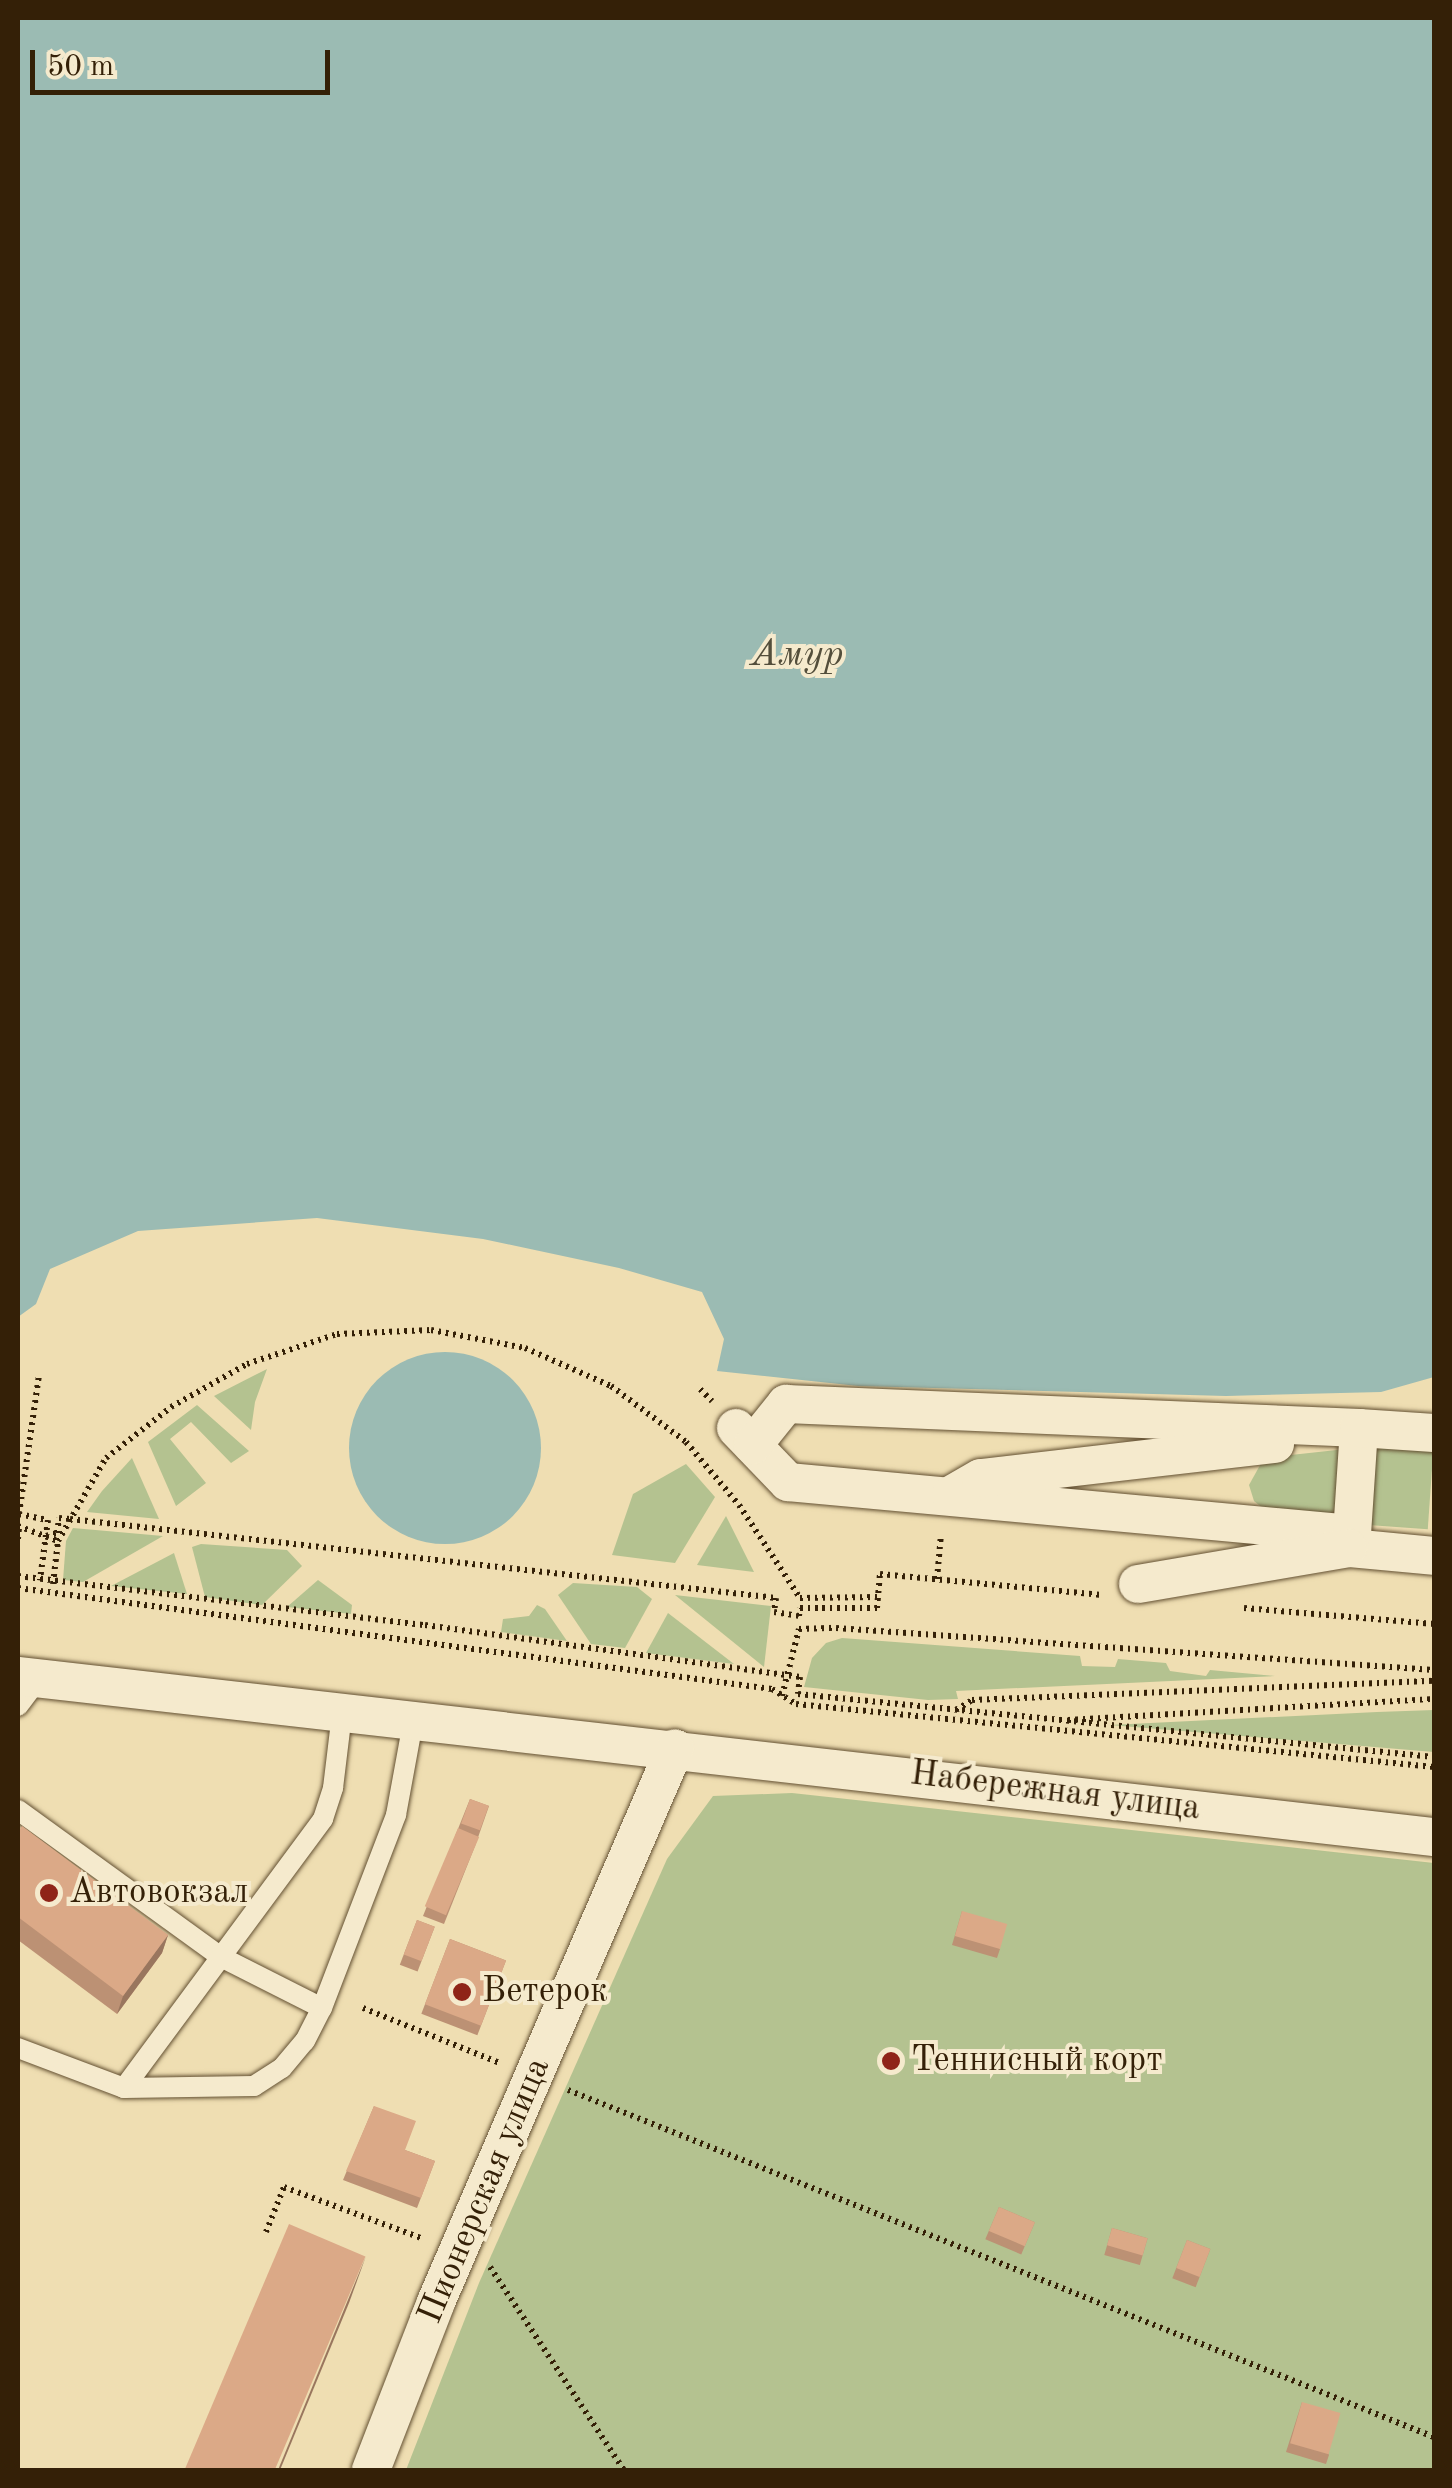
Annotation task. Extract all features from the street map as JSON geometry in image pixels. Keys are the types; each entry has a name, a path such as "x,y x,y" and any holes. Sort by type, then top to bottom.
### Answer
{"street":[{"path":"1434,1433 786,1404 744,1436 788,1482 1351,1541 1434,1556"},
{"path":"945,1498 981,1478 1369,1431 1434,1404"},
{"path":"1351,1541 1369,1431"},
{"path":"1128,1590 1351,1541"},
{"name":"Набережная улица","path":"24,1687 675,1748 1434,1837"},
{"name":"Пионерская улица","path":"371,2470 436,2302 675,1748"}],"lane":[{"path":"124,2088 323,1819 333,1788 342,1714"},
{"path":"18,2048 124,2088 254,2086 282,2068 305,2042 322,2008 396,1815 413,1722"},
{"path":"18,1810 222,1957 322,2008"}],"path":[{"path":"52,1593 58,1541 106,1458 171,1407 247,1364 337,1334 431,1330 525,1348 611,1386 686,1442 739,1505 800,1598 878,1598"},
{"path":"40,1376 18,1513 48,1520 40,1580"},
{"path":"46,1536 56,1532 59,1518 70,1519 776,1598 774,1612 799,1616 800,1608 877,1608 880,1574 1128,1590"},
{"path":"18,1539 18,1526 58,1541"},
{"path":"936,1579 937,1568"},
{"path":"18,1576 425,1625 787,1675 800,1677 798,1694 1434,1757"},
{"path":"18,1588 772,1689 796,1704 1434,1767"},
{"path":"1240,1608 1434,1624"},
{"path":"782,1696 799,1629 836,1628 1434,1670"},
{"path":"942,1718 972,1700 1434,1681"},
{"path":"1022,1726 1434,1699"},
{"path":"362,2008 1434,2437"},
{"path":"266,2232 284,2188"}],"green space":[{"path":"267,1369 255,1402 251,1430 214,1396"},
{"path":"197,1405 249,1451 231,1463 191,1422 170,1439 206,1483 176,1506 148,1442"},
{"path":"1371,1438 1434,1442 1428,1529 1365,1525"},
{"path":"1346,1449 1339,1520 1270,1514 1254,1501 1249,1485 1264,1458"},
{"path":"132,1458 159,1519 87,1512 102,1491"},
{"path":"686,1464 715,1497 675,1563 612,1555 633,1494"},
{"path":"726,1516 754,1572 697,1565"},
{"path":"73,1528 163,1536 83,1582 63,1580 66,1541"},
{"path":"201,1544 287,1550 302,1566 262,1605 205,1597 192,1547"},
{"path":"174,1553 187,1594 111,1586"},
{"path":"318,1580 352,1605 351,1614 287,1607"},
{"path":"573,1583 637,1587 652,1599 625,1648 591,1644 558,1595"},
{"path":"675,1595 771,1606 764,1667"},
{"path":"537,1605 545,1609 567,1641 501,1632 503,1619 529,1616"},
{"path":"668,1613 734,1664 646,1653"},
{"path":"842,1638 1080,1656 1082,1666 1115,1667 1118,1659 1166,1663 1170,1671 1206,1676 1210,1670 1275,1676 956,1691 958,1699 928,1700 804,1687 812,1658 826,1643"},
{"path":"1434,1710 1434,1752 1110,1725 1377,1712"},
{"path":"792,1793 1434,1863 1434,2470 406,2470 479,2283 667,1859 713,1796"}],"water":[{"name":"Амур","path":"18,18 1434,18 1434,1377 1381,1392 1226,1396 858,1386 717,1371 724,1339 702,1292 619,1268 483,1239 317,1218 138,1231 50,1269 36,1304 18,1317"},
{"path":"445,1352 482,1359 513,1380 534,1411 541,1448 534,1485 513,1516 482,1537 445,1544 408,1537 377,1516 356,1485 349,1448 356,1411 377,1380 408,1359"}],"building":[{"path":"470,1799 489,1806 480,1830 461,1823"},
{"name":"Автовокзал","path":"22,1826 168,1935 123,1996 18,1917 18,1832"},
{"path":"458,1828 479,1837 446,1915 425,1906"},
{"path":"962,1911 1007,1924 1000,1949 955,1936"},
{"path":"417,1920 435,1927 421,1961 404,1955"},
{"name":"Ветерок","path":"450,1939 506,1961 481,2026 425,2004"},
{"path":"374,2106 416,2121 405,2150 435,2161 421,2198 346,2171"},
{"path":"999,2207 1035,2222 1025,2246 989,2231"},
{"path":"289,2224 365,2256 275,2470 185,2469"},
{"path":"1112,2228 1148,2238 1143,2256 1107,2245"},
{"path":"1187,2240 1210,2249 1200,2277 1176,2268"},
{"path":"1302,2402 1340,2413 1329,2454 1290,2443"}],"place":[{"name":"Автовокзал","path":"49,1893"},
{"name":"Ветерок","path":"462,1992"},
{"name":"Теннисный корт","path":"891,2061"}]}
